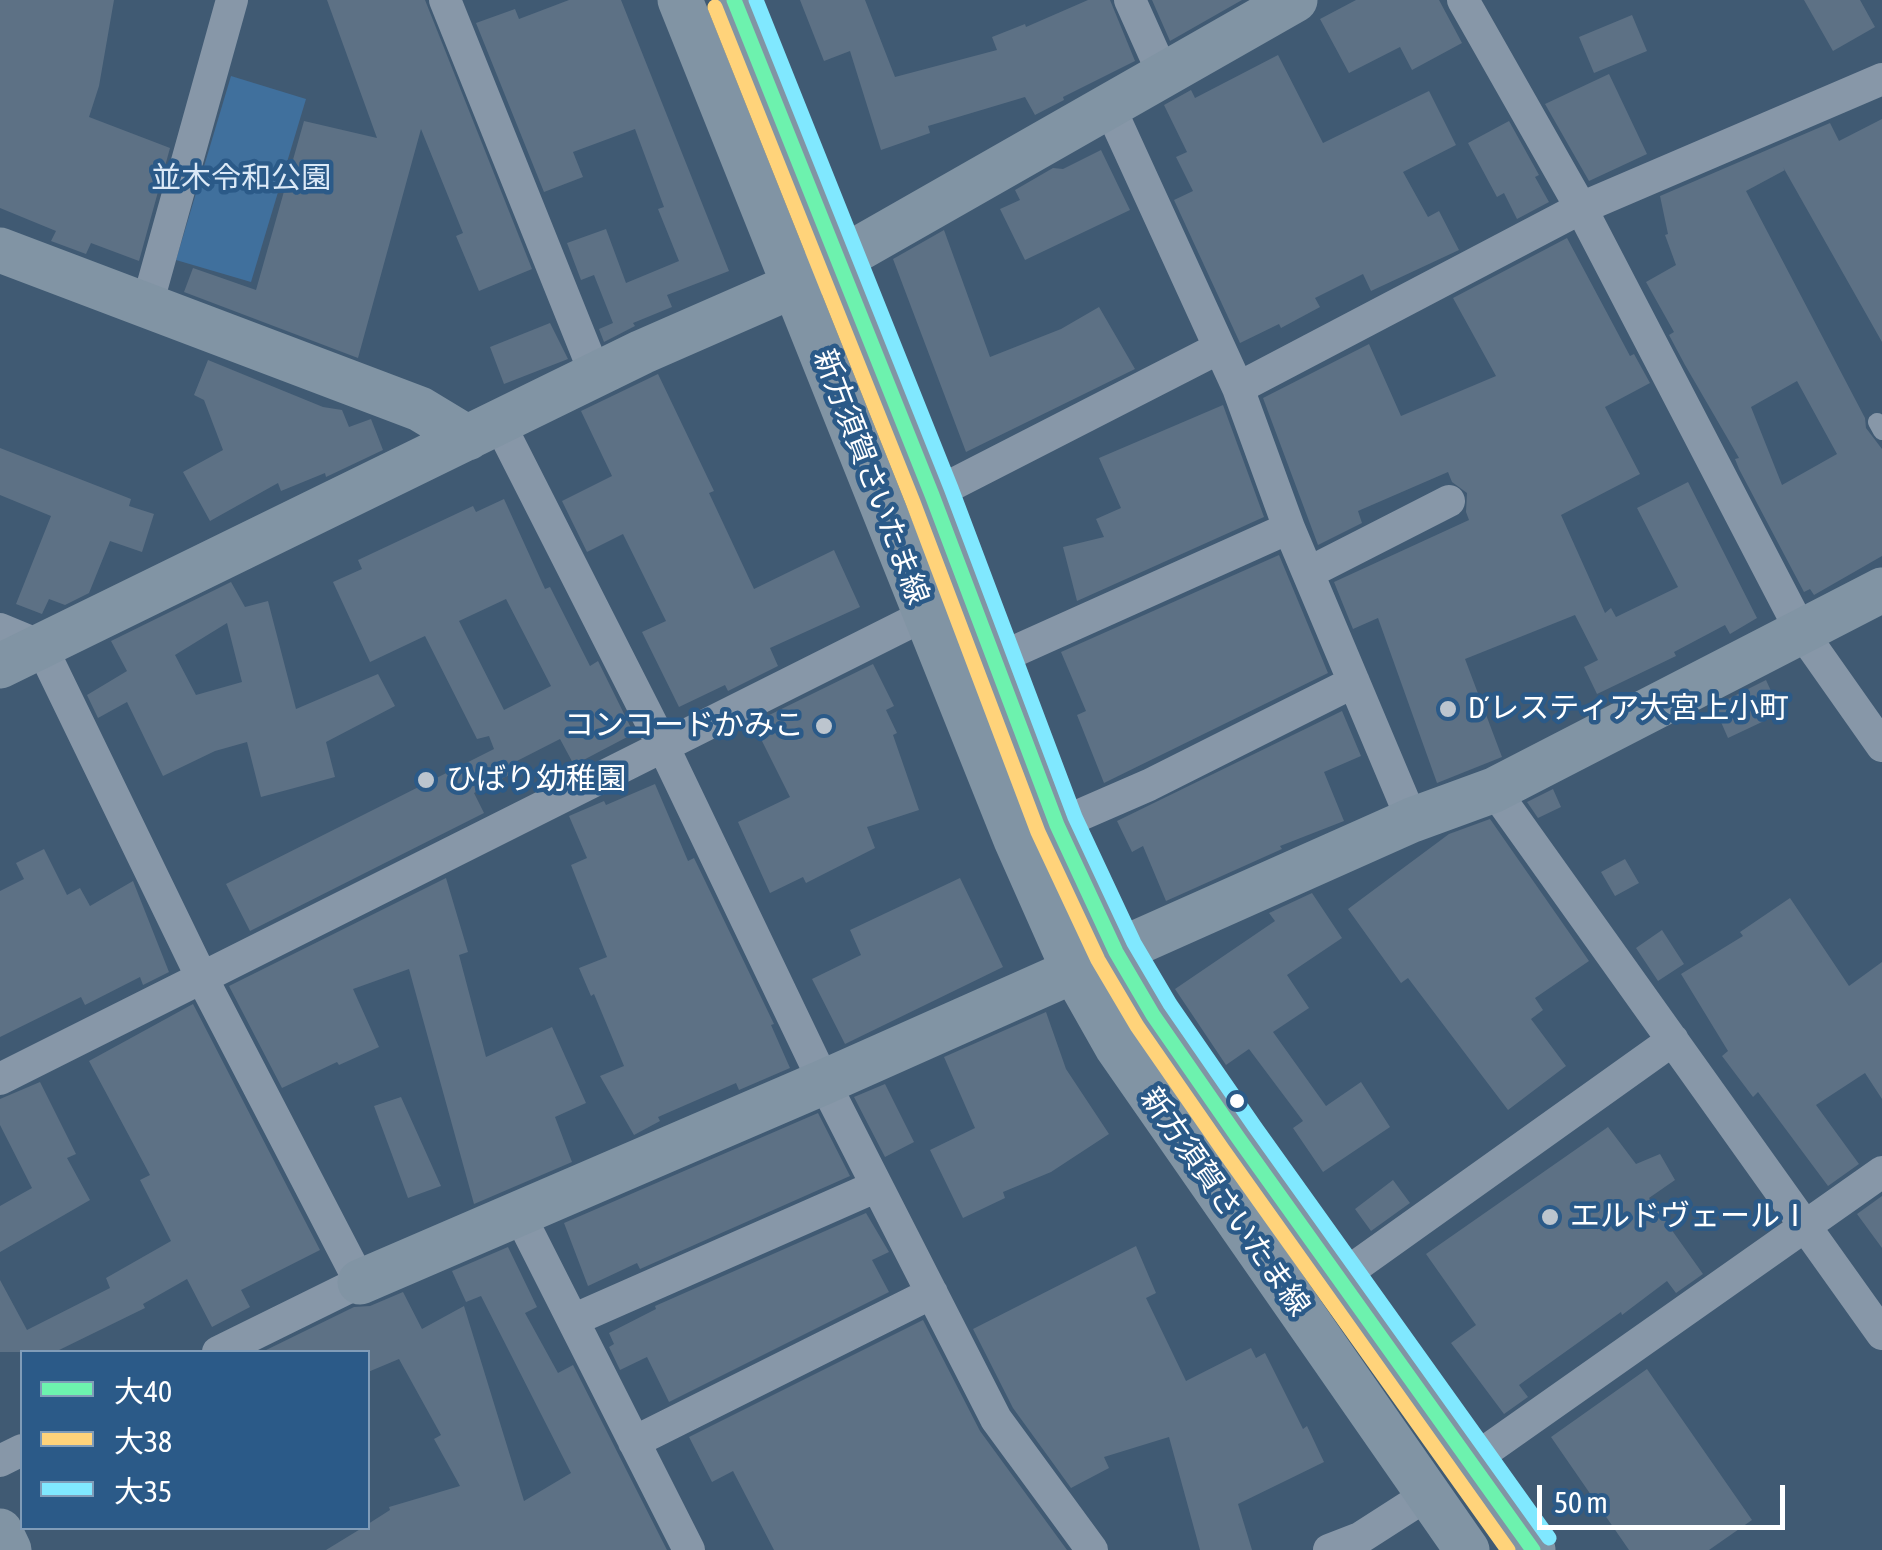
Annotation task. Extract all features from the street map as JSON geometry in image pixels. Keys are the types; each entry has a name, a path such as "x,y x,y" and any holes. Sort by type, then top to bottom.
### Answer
{"street":[{"path":"146,305 232,0"},
{"path":"445,0 596,376"},
{"name":"新方須賀さいたま線","path":"680,0 1016,840 1074,971 1117,1047 1467,1550"},
{"name":"新方須賀さいたま線","path":"734,0 932,495 1057,825 1116,952 1153,1016 1532,1550"},
{"path":"1130,0 1164,76"},
{"path":"0,666 596,376 795,286 1295,0"},
{"path":"1463,0 1581,208 1801,631 1882,746"},
{"path":"1238,388 1581,208 1882,79"},
{"path":"1109,106 1238,388 1289,528 1412,820"},
{"path":"0,250 484,430 663,746 824,1082 996,1418 1092,1550"},
{"path":"932,495 1219,348"},
{"path":"1308,573 1449,501"},
{"path":"995,660 1289,528"},
{"path":"222,1350 360,1282 518,1212 824,1082 1412,820 1494,790 1882,590"},
{"path":"0,1079 926,615"},
{"path":"0,629 41,646 201,976 360,1282"},
{"path":"1057,825 1149,785 1354,682"},
{"path":"1494,790 1882,1334"},
{"path":"1338,1279 1673,1040"},
{"path":"1470,1462 1882,1172"},
{"path":"572,1320 877,1186"},
{"path":"518,1212 689,1550"},
{"path":"634,1442 932,1294"},
{"path":"1329,1550 1360,1538 1427,1495"},
{"path":"0,1532 9,1550"}],"green space":[{"name":"並木令和公園","path":"231,76 306,99 251,282 176,260"}],"building":[{"path":"0,0 114,0 99,86 89,117 170,148 139,261 91,243 86,254 51,241 56,231 0,208"},
{"path":"327,0 425,0 532,269 479,291 456,236 463,233 421,129 358,358 184,292 193,268 256,290 304,121 377,138"},
{"path":"569,0 621,0 729,271 667,295 672,307 633,323 635,326 604,342 599,329 613,323 594,275 581,280 567,243 606,229 626,283 679,261 658,209 664,207 635,129 573,152 583,177 544,192 476,23 515,9 519,19"},
{"path":"800,0 865,0 895,77 997,50 992,37 1088,0 1110,0 1135,61 1035,115 1025,97 928,126 930,133 881,150 850,51 824,61"},
{"path":"1152,0 1242,0 1170,41"},
{"path":"1356,0 1439,0 1462,43 1412,70 1400,47 1349,73 1320,19"},
{"path":"1804,0 1860,0 1875,27 1833,51"},
{"path":"1632,15 1647,51 1594,73 1579,37"},
{"path":"1278,55 1323,143 1429,91 1456,145 1403,172 1428,217 1439,211 1459,250 1371,291 1363,274 1315,298 1320,307 1281,328 1279,324 1240,343 1174,200 1193,191 1176,157 1187,152 1164,105 1191,90 1195,98"},
{"path":"1609,74 1647,154 1589,181 1545,104"},
{"path":"1882,119 1882,342 1785,170 1746,191 1865,418 1866,428 1882,449 1882,556 1814,595 1810,589 1804,592 1739,469 1735,459 1739,458 1669,335 1674,332 1646,282 1676,265 1665,235 1668,234 1660,196 1830,123 1839,141","holes":["1797,381 1837,454 1782,485 1751,407"]},
{"path":"1509,121 1549,202 1517,219 1504,193 1497,197 1468,143"},
{"path":"1101,150 1130,210 1025,260 1000,209 1020,200 1015,190 1053,168 1063,169"},
{"path":"944,230 990,357 1061,329 1099,307 1135,369 966,452 893,259"},
{"path":"1567,238 1630,356 1634,354 1650,383 1605,407 1640,474 1561,515 1605,613 1611,608 1616,617 1678,587 1637,508 1688,482 1757,618 1730,634 1725,625 1674,652 1676,656 1597,694 1584,667 1598,660 1575,615 1465,659 1502,757 1437,783 1378,618 1353,629 1334,582 1469,520 1467,493 1452,482 1448,472 1358,511 1362,523 1318,545 1263,398 1369,344 1401,416 1496,376 1453,298"},
{"path":"550,323 568,359 504,384 490,347"},
{"path":"208,360 323,407 342,410 349,427 371,419 383,450 326,477 325,473 281,491 278,483 210,521 183,472 223,450 204,400 194,395"},
{"path":"658,374 714,491 709,493 754,589 834,550 860,607 770,648 778,666 728,691 725,685 679,707 642,632 666,621 623,534 587,552 562,501 612,476 581,411"},
{"path":"1223,405 1264,517 1077,601 1063,547 1104,537 1096,519 1121,508 1099,458"},
{"path":"0,448 131,499 129,506 154,514 142,552 110,541 89,593 65,605 49,599 42,614 16,604 51,516 0,495"},
{"path":"504,499 545,589 550,587 590,666 598,661 631,735 574,765 560,739 511,764 515,772 474,793 484,813 250,931 226,884 494,749 489,736 477,739 425,636 370,662 333,582 362,569 358,560 473,506 476,512","holes":["506,599 551,686 504,710 459,621"]},
{"path":"1279,555 1328,673 1104,783 1077,715 1086,711 1061,652"},
{"path":"231,582 245,607 268,601 296,709 378,674 395,706 326,742 335,777 261,797 247,742 215,751 163,776 127,702 98,718 87,695 127,671 111,641","holes":["227,623 242,682 196,695 175,655"]},
{"path":"873,664 894,706 886,710 897,733 893,735 919,810 867,827 875,848 806,883 803,877 770,893 738,822 790,797 753,723"},
{"path":"1766,680 1781,713 1728,738 1714,706"},
{"path":"1342,711 1361,756 1324,772 1344,821 1280,846 1282,849 1166,901 1143,846 1132,852 1117,821"},
{"path":"655,784 688,861 694,858 774,1024 771,1025 790,1068 739,1090 736,1083 658,1117 660,1121 634,1135 600,1076 624,1066 579,968 607,957 571,865 587,858 569,816"},
{"path":"1553,789 1561,807 1538,818 1527,802"},
{"path":"1490,819 1589,961 1535,998 1543,1010 1531,1019 1566,1066 1508,1110 1408,978 1401,983 1348,909 1449,834"},
{"path":"44,849 67,895 80,888 90,906 133,881 169,972 143,985 140,977 85,1005 81,997 0,1037 0,891 24,879 16,863"},
{"path":"1625,859 1639,883 1615,896 1601,872"},
{"path":"446,878 468,952 459,955 486,1057 552,1027 586,1103 555,1117 572,1162 474,1204 409,969 353,989 379,1047 282,1088 229,986"},
{"path":"960,878 1003,967 845,1044 812,979 861,955 850,930"},
{"path":"1312,893 1342,938 1287,975 1309,1008 1273,1032 1326,1106 1361,1082 1390,1127 1323,1172 1293,1128 1303,1121 1249,1049 1226,1065 1175,989 1275,921 1269,913"},
{"path":"1790,898 1849,986 1882,962 1882,1099 1865,1073 1816,1105 1859,1164 1828,1186 1758,1092 1753,1097 1722,1056 1728,1051 1681,974 1743,936 1740,932"},
{"path":"1662,930 1684,964 1658,981 1636,948"},
{"path":"193,1004 320,1250 241,1290 250,1307 212,1327 187,1279 143,1304 145,1308 59,1350 0,1352 0,1280 27,1330 110,1288 106,1278 171,1241 140,1180 150,1175 89,1061"},
{"path":"1046,1012 1066,1069 1109,1134 1051,1172 1003,1192 1005,1198 963,1218 930,1150 975,1128 944,1057"},
{"path":"40,1082 76,1154 67,1158 90,1200 0,1252 0,1206 32,1188 0,1125 0,1099"},
{"path":"885,1084 914,1142 885,1157 854,1097"},
{"path":"401,1097 441,1186 408,1198 374,1106"},
{"path":"818,1113 850,1176 640,1269 637,1263 588,1286 564,1223"},
{"path":"1608,1127 1636,1164 1660,1154 1675,1180 1649,1198 1703,1274 1676,1293 1667,1281 1622,1315 1621,1312 1519,1385 1528,1397 1504,1414 1451,1343 1476,1325 1426,1254"},
{"path":"1393,1180 1410,1203 1371,1231 1355,1209"},
{"path":"1882,1196 1882,1248 1857,1214"},
{"path":"866,1213 889,1252 872,1260 889,1292 669,1402 647,1357 620,1370 609,1347 614,1344 609,1333 656,1309 655,1306"},
{"path":"1136,1246 1156,1293 1146,1298 1186,1381 1251,1348 1256,1358 1265,1353 1324,1462 1238,1504 1252,1550 1200,1550 1169,1437 1104,1457 1109,1468 1071,1488 1013,1408 973,1329"},
{"path":"508,1247 537,1307 525,1313 558,1373 573,1365 667,1550 326,1550 359,1530 370,1530 370,1523 389,1507 460,1486 434,1439 441,1435 399,1359 370,1371 370,1350 266,1350 354,1307 370,1306 403,1292 422,1329 464,1306 524,1501 571,1473 481,1296 466,1302 452,1271"},
{"path":"923,1320 980,1431 1067,1550 774,1550 733,1471 712,1482 689,1437"},
{"path":"1647,1369 1752,1520 1709,1550 1629,1550 1551,1437"}],"transit line":[{"name":"大40","path":"734,0 932,495 1057,825 1116,952 1153,1015 1239,1139 1533,1550"},
{"name":"大35","path":"756,0 951,488 1075,817 1134,943 1170,1004 1255,1127 1549,1538"},
{"name":"大38","path":"715,7 913,502 1038,832 1098,960 1137,1026 1223,1150 1508,1550"}],"place":[{"name":"D´レスティア大宮上小町","path":"1448,709"},
{"name":"コンコードかみこ","path":"824,726"},
{"name":"ひばり幼稚園","path":"426,780"},
{"name":"エルドヴェールⅠ","path":"1550,1217"}]}
